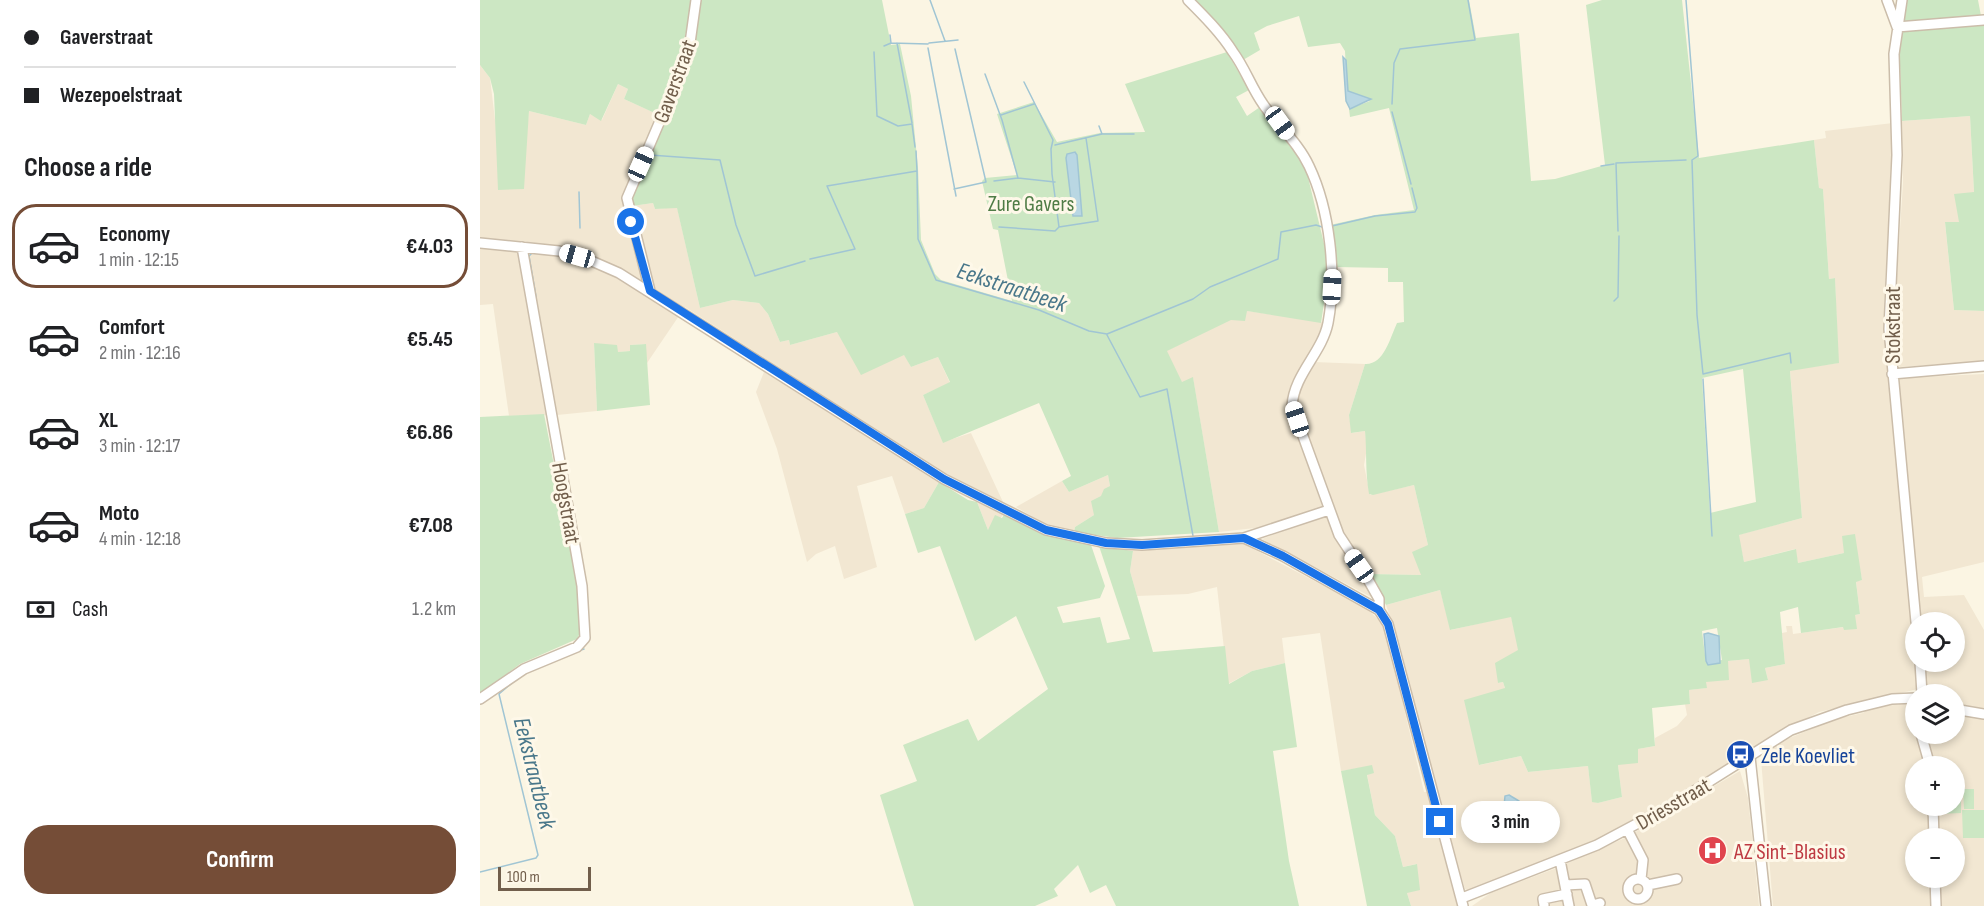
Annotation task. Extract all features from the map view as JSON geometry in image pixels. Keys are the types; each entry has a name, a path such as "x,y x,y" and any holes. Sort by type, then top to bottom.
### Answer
{"street":[{"name":"Gaverstraat","path":"650,291 628,210 629,189 683,68 692,37 696,0"},
{"path":"1188,0 1234,52 1264,106 1297,146 1309,165 1316,183 1331,246 1331,305 1325,333 1294,390 1292,406 1342,540 1377,596 1379,610 1388,624 1427,776 1463,902"},
{"path":"1887,0 1897,27 1984,20"},
{"name":"Stokstraat","path":"1902,0 1894,54 1897,155 1889,329 1915,612"},
{"path":"480,243 541,248 587,259 634,282 944,479 1046,530 1106,543 1142,545 1244,538 1329,510"},
{"name":"Hoogstraat","path":"480,699 524,669 577,647 585,638 582,586 522,247"},
{"path":"634,282 642,271 642,263"},
{"path":"1892,374 1984,366"},
{"path":"1244,538 1283,556 1379,610"},
{"name":"Driesstraat","path":"1463,902 1627,829 1750,757 1791,730 1814,720 1892,699 1905,698"},
{"path":"1965,711 1984,714"},
{"path":"1750,757 1766,906"},
{"path":"1627,829 1643,860 1644,882 1677,879"},
{"path":"1560,860 1569,906"},
{"path":"1543,899 1585,884 1593,904"},
{"path":"1935,888 1936,906"}],"shaded area":[{"path":"480,65 490,78 495,120 528,121 529,111 586,125 590,114 602,120 618,84 628,89 624,99 666,118 634,191 632,206 653,203 655,209 677,207 700,308 733,300 759,303 768,314 780,342 789,340 790,345 837,332 904,354 911,367 938,357 950,383 923,395 943,442 971,433 1003,502 945,473 685,307 647,363 645,344 630,345 631,351 618,352 594,343 597,411 509,416 493,304 480,305"},
{"path":"1970,116 1974,193 1959,222 1945,223 1954,310 1984,311 1984,361 1900,367 1896,362 1894,323 1903,183 1902,121"},
{"path":"1893,123 1884,306 1889,383 1899,378 1984,374 1984,562 1922,577 1924,597 1964,595 1984,630 1984,710 1965,707 1965,684 1905,684 1905,692 1819,712 1776,734 1684,791 1594,841 1469,891 1465,889 1447,830 1401,649 1386,605 1440,590 1451,630 1511,616 1519,650 1498,683 1503,682 1505,688 1480,765 1521,756 1528,772 1588,766 1592,801 1598,803 1622,797 1618,765 1638,749 1655,746 1655,738 1677,726 1687,715 1685,704 1690,703 1689,690 1706,688 1706,682 1728,661 1749,659 1768,680 1765,668 1785,664 1782,633 1787,632 1786,626 1792,626 1793,634 1844,627 1844,630 1855,615 1860,614 1856,581 1862,580 1859,564 1844,553 1798,563 1795,549 1744,562 1738,535 1802,518 1790,370 1838,363 1835,278 1829,279 1823,189 1819,189 1814,140 1826,138 1825,131"},
{"path":"1247,311 1330,323 1314,362 1365,364 1349,415 1352,433 1365,431 1367,448 1364,465 1370,495 1414,485 1428,545 1421,575 1370,574 1341,530 1320,475 1312,478 1323,508 1256,531 1255,528 1219,532 1193,378 1182,383 1166,351"},
{"path":"764,372 939,482 924,508 905,514 892,476 857,486 877,567 844,579 835,546 816,554 807,562 777,449 756,392"},
{"path":"1108,475 1110,486 1102,496 1094,515 1075,527 1074,532 1047,525 1016,507 1062,481 1069,492"},
{"path":"977,502 1005,513 988,530"},
{"path":"1326,515 1337,540 1363,578 1373,598 1262,539"},
{"path":"1244,544 1366,608 1384,625 1424,792 1427,792 1436,823 1433,824 1448,861 1459,906 1411,906 1407,893 1416,864 1403,867 1395,836 1375,815 1367,774 1372,766 1341,771 1320,633 1282,638 1285,663 1252,671 1228,684 1217,587 1188,594 1137,596 1130,571 1133,551"},
{"path":"1905,704 1905,744 1920,744 1924,756 1905,756 1905,816 1929,816 1930,828 1905,828 1905,888 1932,888 1933,906 1773,906 1761,759 1780,742 1836,719 1863,713 1869,708"},
{"path":"1965,715 1984,719 1984,906 1941,906 1940,888 1965,888 1965,828 1938,828 1937,816 1965,816 1965,756 1933,756 1929,744 1965,744"},
{"path":"1740,771 1748,798 1759,906 1472,906 1492,892 1554,869 1625,838"}],"green space":[{"path":"480,0 692,0 679,58 659,115 624,99 628,89 618,84 601,121 590,114 586,125 529,111 524,189 498,190 494,94 490,78 480,65"},
{"name":"Zure Gavers","path":"700,0 882,0 891,45 900,44 911,96 918,168 921,240 935,274 941,280 1012,301 998,230 993,229 982,181 985,178 1017,175 997,114 1034,102 1057,142 1100,133 1145,132 1125,84 1227,52 1249,90 1236,97 1247,116 1260,107 1291,144 1306,169 1327,256 1327,283 1321,323 1247,311 1245,321 1231,320 1167,351 1182,382 1193,377 1219,532 1117,538 1074,532 1075,527 1094,515 1091,501 1101,496 1104,489 1110,486 1108,475 1069,492 1062,481 1071,476 1039,403 943,443 923,395 950,382 938,357 911,367 904,355 861,375 837,332 790,345 789,340 780,342 768,314 759,303 733,300 700,308 677,208 655,209 653,203 632,206 634,191 684,74 697,25"},
{"path":"1195,0 1469,0 1476,38 1519,33 1531,181 1555,179 1605,165 1586,5 1602,0 1682,0 1699,158 1814,140 1819,188 1823,189 1829,279 1835,278 1839,363 1790,371 1802,518 1739,535 1744,562 1796,549 1798,563 1844,553 1842,536 1855,534 1862,580 1856,582 1860,614 1855,615 1857,629 1844,630 1843,627 1801,633 1798,607 1780,612 1785,664 1765,668 1768,680 1752,683 1749,659 1728,661 1729,680 1706,682 1707,688 1689,690 1690,704 1652,708 1655,746 1638,749 1638,763 1618,765 1622,797 1598,803 1592,802 1588,766 1528,772 1521,756 1479,765 1464,700 1505,688 1503,682 1498,683 1495,663 1518,650 1511,617 1450,630 1440,590 1386,605 1370,574 1421,575 1412,552 1428,545 1414,485 1369,494 1365,431 1351,433 1349,415 1365,364 1372,363 1382,355 1397,323 1404,322 1403,282 1388,282 1388,268 1336,267 1330,225 1375,215 1414,210 1389,108 1350,117 1349,109 1370,101 1347,92 1345,51 1340,43 1308,47 1299,16 1267,26 1254,33 1260,50 1243,60","holes":["1743,369 1756,502 1710,513 1702,378","1717,628 1722,660 1706,663 1702,631"]},
{"path":"1907,0 1978,0 1981,16 1905,22"},
{"path":"1984,24 1984,311 1954,310 1945,222 1959,222 1954,194 1974,192 1970,116 1902,121 1899,37 1904,29"},
{"path":"594,343 617,345 618,352 630,351 630,345 646,344 650,405 597,411"},
{"path":"544,414 578,587 581,631 577,639 520,664 480,694 480,417"},
{"path":"939,482 968,500 977,502 988,530 995,515 1002,518 1005,513 1048,535 1091,545 1105,586 1100,598 1057,607 1063,623 1100,617 1107,643 1130,639 1099,546 1133,551 1130,571 1153,652 1225,646 1229,684 1252,671 1285,663 1297,747 1273,751 1289,861 1299,906 1116,906 1106,885 1090,893 1078,865 1054,889 1058,896 1035,906 914,906 880,795 917,781 903,745 968,719 978,741 1048,689 1016,616 975,641 940,546 918,553 905,514 924,508"},
{"path":"1372,765 1374,773 1367,775 1375,815 1395,836 1403,867 1417,864 1420,890 1407,893 1411,906 1367,906 1341,771"},
{"path":"1965,789 1974,789 1974,809 1965,809"},
{"path":"1965,810 1984,810 1984,838 1965,838 1965,828 1963,828 1962,816 1965,816"}],"water":[{"path":"1343,57 1346,60 1348,91 1371,99 1350,109 1346,101"},
{"path":"1075,152 1082,216 1073,216 1066,158 1067,154"},
{"path":"1704,634 1719,636 1720,663 1708,665 1706,661"},
{"path":"1509,795 1519,801 1519,812 1510,813 1503,810 1494,815 1491,824 1493,810 1504,806 1505,796"}],"waterway":[{"path":"930,0 945,41"},
{"name":"Eekstraatbeek","path":"1392,104 1394,63 1400,49 1475,40 1468,0"},
{"path":"1686,0 1698,156 1692,160 1697,315 1703,374 1790,353 1791,363"},
{"path":"890,35 891,43 928,44"},
{"path":"929,43 958,40"},
{"path":"884,46 891,43"},
{"path":"897,43 912,123"},
{"path":"928,48 956,196"},
{"path":"954,189 986,182 955,49"},
{"path":"874,52 877,116 898,126 912,124 915,147"},
{"path":"985,74 1002,120 1018,178"},
{"path":"1024,82 1053,140 1052,174 1059,227 1098,221 1086,138"},
{"path":"1001,115 1034,104"},
{"name":"Eekstraatbeek","path":"1392,112 1411,184"},
{"path":"1099,126 1102,134"},
{"path":"1055,145 1102,134 1134,134"},
{"path":"916,151 917,171"},
{"name":"Eekstraatbeek","path":"650,155 720,160 736,225 755,276 805,261"},
{"path":"1618,231 1616,163 1686,160"},
{"path":"1601,166 1614,164"},
{"name":"Eekstraatbeek","path":"810,259 855,249 827,186 917,171 918,239 936,280 1039,310 1089,331 1107,334 1193,299 1210,287 1278,259 1281,232 1316,225 1322,227"},
{"path":"994,181 1018,178 1055,182"},
{"name":"Eekstraatbeek","path":"1332,226 1375,216 1415,212 1417,208 1412,188"},
{"name":"Eekstraatbeek","path":"579,192 580,228"},
{"path":"999,227 1055,231 1059,227"},
{"path":"1614,301 1618,297 1619,236"},
{"name":"Eekstraatbeek","path":"533,252 529,256 536,297"},
{"path":"1107,335 1140,397 1167,389 1193,536"},
{"path":"1703,379 1712,536"},
{"name":"Eekstraatbeek","path":"582,562 587,590 589,635"},
{"name":"Eekstraatbeek","path":"480,872 536,858 538,855 499,694 513,682"}],"place":[{"name":"Zele Koevliet","path":"1740,755"},
{"name":"AZ Sint-Blasius","path":"1713,851"}],"route":[{"path":"631,222 650,291 788,381 966,492 1004,508 1046,530 1106,543 1142,545 1244,538 1283,556 1379,610 1388,624 1440,822"}]}
